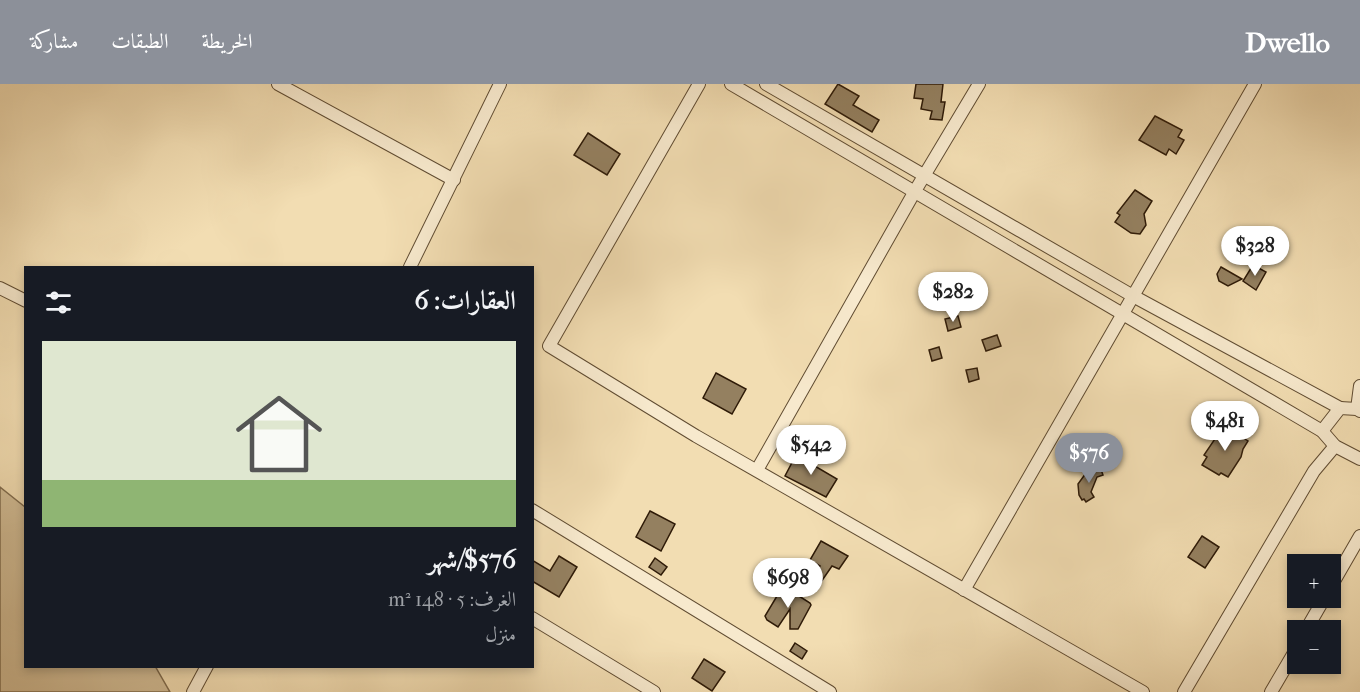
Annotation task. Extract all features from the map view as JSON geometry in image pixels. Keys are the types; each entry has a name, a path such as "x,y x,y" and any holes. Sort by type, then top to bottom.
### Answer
{"street":[{"path":"278,84 454,180"},
{"path":"411,266 501,84"},
{"path":"699,84 549,346 696,436 1143,692"},
{"path":"731,84 1322,431 1335,446 1360,459"},
{"path":"766,84 1133,296 1340,408 1358,410 1360,386"},
{"path":"757,470 915,191 979,84"},
{"path":"964,590 1256,84"},
{"path":"0,288 24,300"},
{"path":"1322,431 1340,408"},
{"path":"1184,692 1314,471 1335,446"},
{"path":"534,511 830,692"},
{"path":"1341,569 1360,536"},
{"path":"534,619 654,692"},
{"path":"1271,692 1287,665"},
{"path":"193,692 206,668"}],"shaded area":[{"path":"0,487 24,506 24,668 156,668 170,692 0,692"}],"building":[{"path":"838,84 859,96 853,105 879,120 872,132 825,104"},
{"path":"916,84 943,84 941,102 945,102 942,120 930,119 932,111 921,109 923,99 914,98"},
{"path":"1155,116 1182,130 1178,137 1184,140 1176,154 1169,149 1166,155 1139,140"},
{"path":"588,133 620,154 607,175 574,155"},
{"path":"1135,190 1152,201 1144,214 1146,225 1140,234 1131,233 1115,222 1120,215 1117,213"},
{"path":"1253,265 1266,272 1256,290 1243,281"},
{"path":"1221,267 1242,279 1228,286 1219,281 1217,274"},
{"path":"958,316 961,327 948,331 945,319"},
{"path":"997,335 1001,346 986,351 982,340"},
{"path":"939,347 942,358 932,361 929,350"},
{"path":"977,368 979,379 969,382 966,370"},
{"path":"716,373 746,389 732,414 703,398"},
{"path":"1223,427 1230,432 1233,428 1248,441 1228,477 1221,473 1219,475 1202,465 1207,457 1204,455"},
{"path":"796,455 837,479 826,497 785,476"},
{"path":"1100,467 1103,475 1097,477 1091,492 1094,497 1086,502 1079,495 1078,484 1086,473 1089,475 1094,468"},
{"path":"650,511 675,524 661,551 636,537"},
{"path":"1202,536 1219,547 1205,568 1188,557"},
{"path":"821,541 848,556 839,569 832,566 821,582 813,577 820,566 810,560"},
{"path":"559,556 577,567 559,597 534,582 534,561 550,571"},
{"path":"655,558 667,567 661,575 649,567"},
{"path":"788,589 811,605 798,629 790,629 790,609 778,627 765,616 780,591"},
{"path":"795,643 807,651 802,659 790,651"},
{"path":"704,659 725,672 712,691 692,678"}]}
